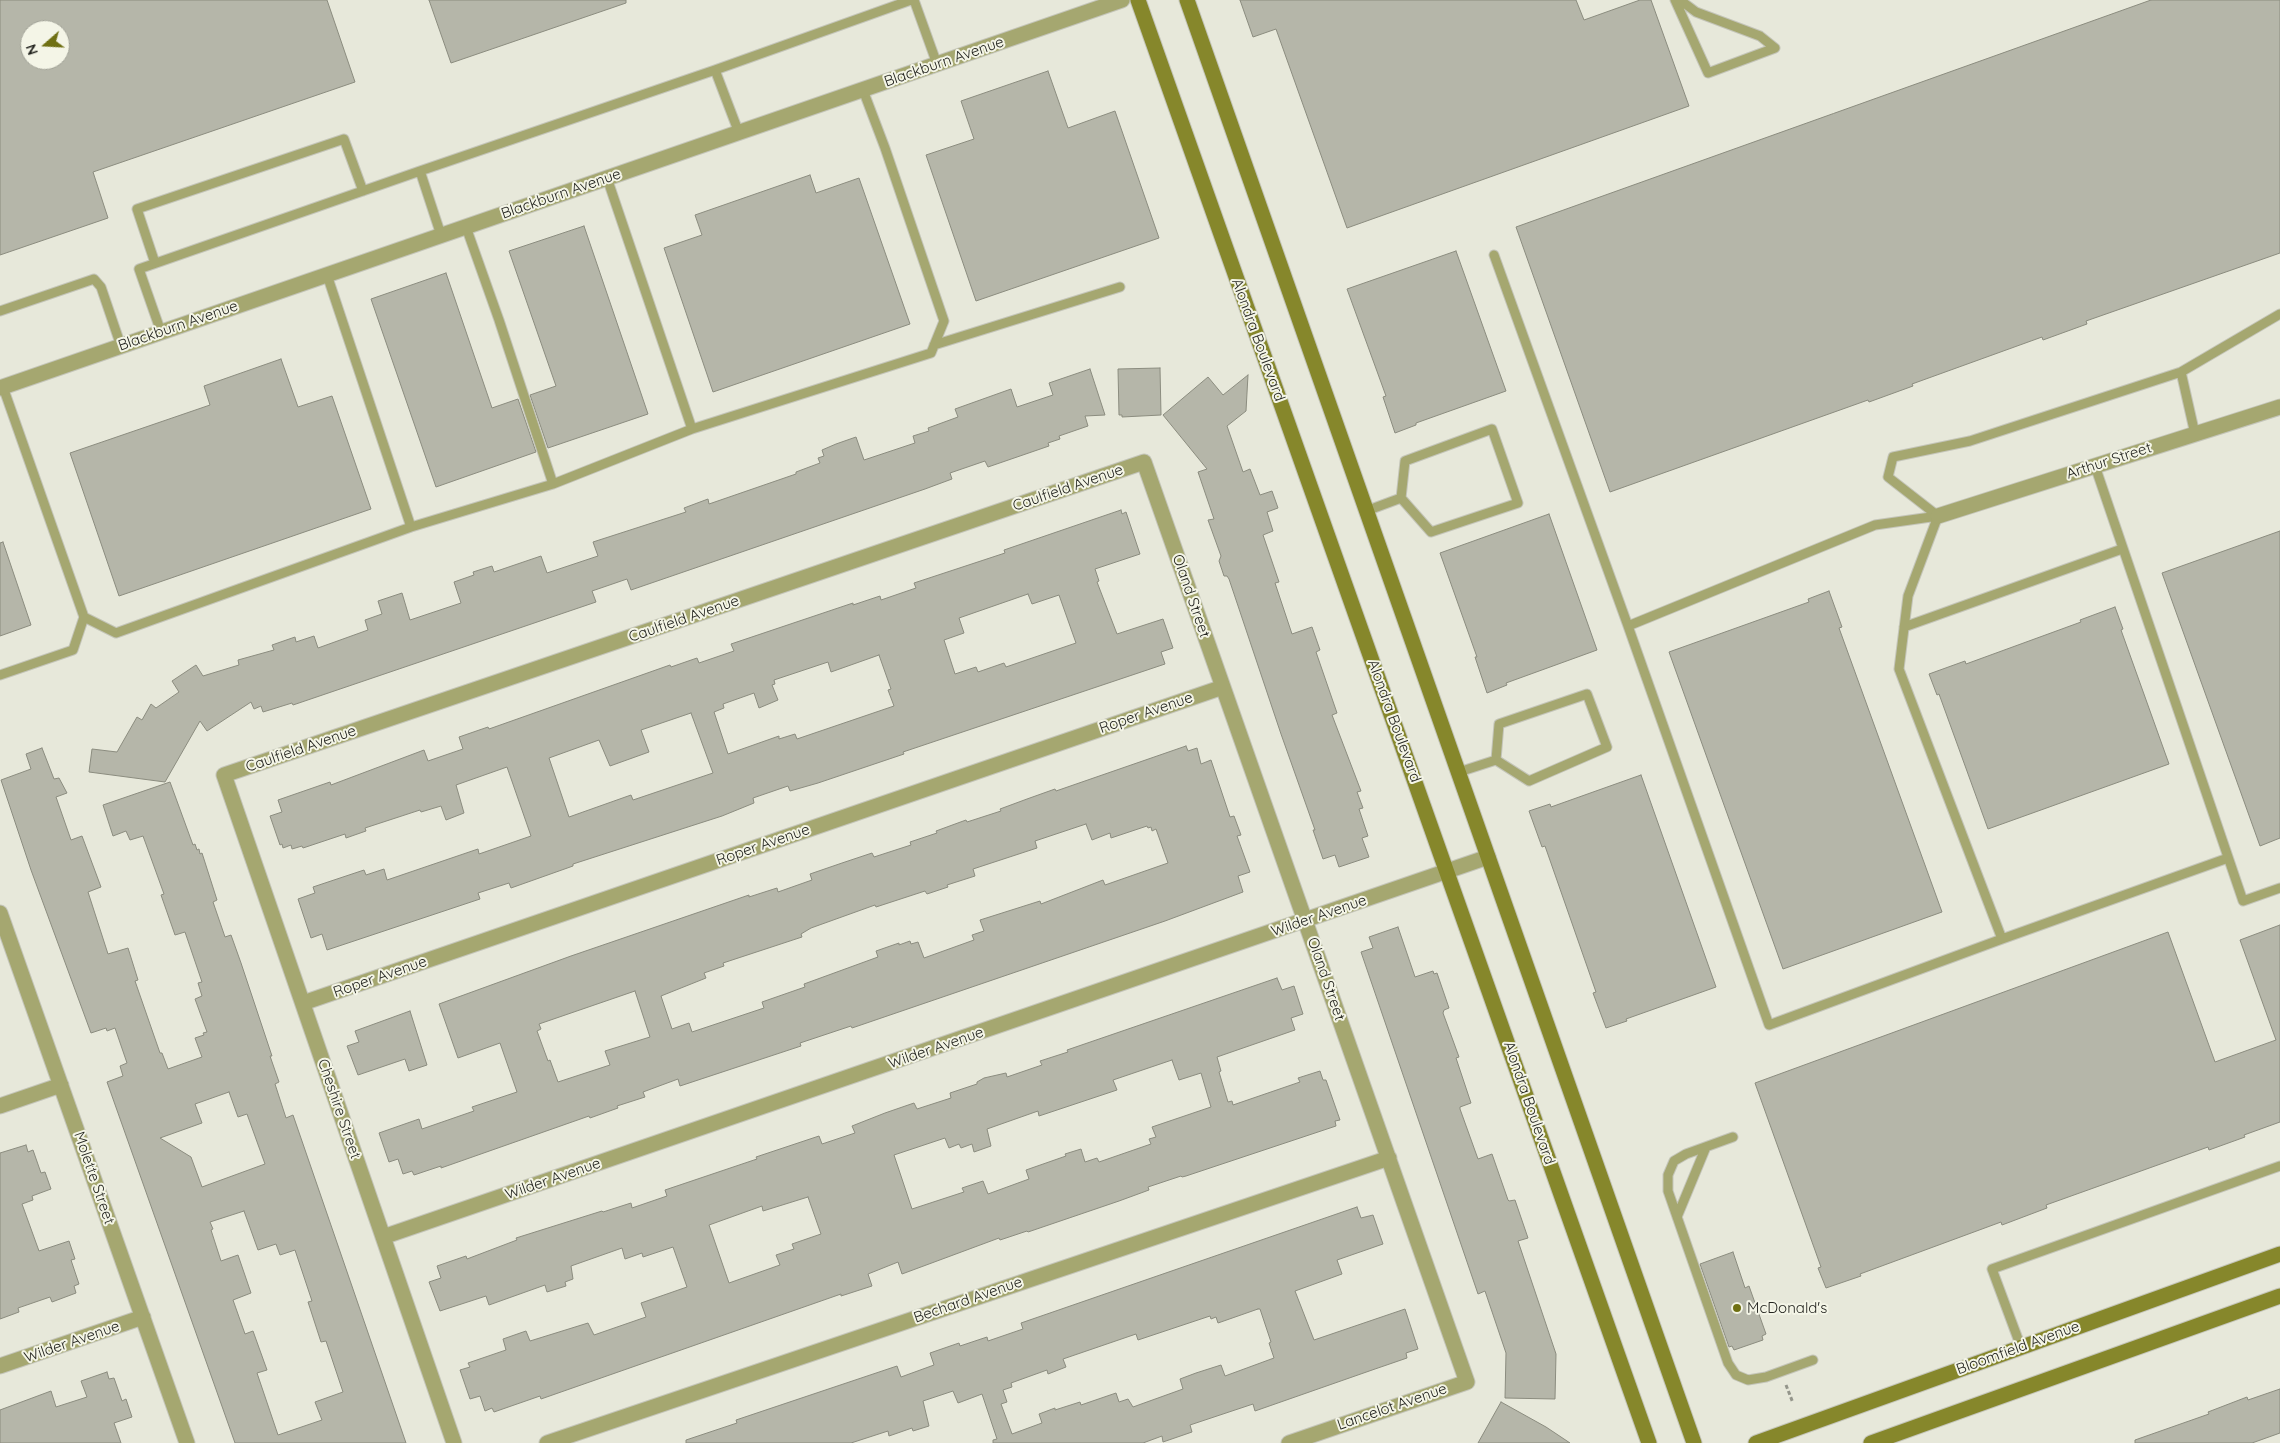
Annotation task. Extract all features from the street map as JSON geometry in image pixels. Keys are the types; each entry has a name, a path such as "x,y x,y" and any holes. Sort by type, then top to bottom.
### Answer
{"main road":[{"name":"Alondra Boulevard","path":"1138,0 1649,1443"},
{"path":"1187,0 1694,1443"},
{"name":"Bloomfield Avenue","path":"1756,1443 2280,1254"},
{"path":"1871,1443 2280,1296"}],"street":[{"name":"Blackburn Avenue","path":"1,388 1122,0"},
{"name":"Arthur Street","path":"1938,516 2280,407"},
{"name":"Oland Street","path":"1144,462 1467,1382"},
{"name":"Caulfield Avenue","path":"224,775 1144,462"},
{"name":"Roper Avenue","path":"303,1004 1223,687"},
{"name":"Cheshire Street","path":"224,775 454,1443"},
{"name":"Wilder Avenue","path":"383,1237 1306,922 1488,857"},
{"name":"Molette Street","path":"0,913 187,1443"},
{"path":"0,1106 61,1085"},
{"name":"Bechard Avenue","path":"547,1443 1389,1158"},
{"name":"Wilder Avenue","path":"0,1366 143,1317"},
{"name":"Lancelot Avenue","path":"1289,1443 1467,1382"}],"lane":[{"path":"161,332 139,269 912,0 937,64"},
{"path":"1675,0 1708,73 1775,48 1760,36 1696,12 1680,0"},
{"path":"715,70 738,133"},
{"path":"84,618 116,633 411,527 553,484 692,429 931,353 944,321 885,148 863,90"},
{"path":"155,263 137,209 344,139 363,191"},
{"path":"420,171 441,236"},
{"path":"607,178 692,429"},
{"path":"466,227 553,484"},
{"path":"1494,255 1770,1025 2228,858"},
{"path":"327,275 411,527"},
{"path":"0,312 94,279 101,286 121,346"},
{"path":"934,345 1120,287"},
{"path":"1938,516 1888,477 1893,457 1970,441 2181,372 2280,314"},
{"path":"2181,372 2195,434"},
{"path":"0,675 73,650 84,618 1,388"},
{"path":"1492,429 1518,503 1431,532 1401,498 1405,461 1492,429"},
{"path":"2095,466 2243,901 2280,888"},
{"path":"1366,511 1401,498"},
{"path":"1628,626 1875,525 1938,516"},
{"path":"1938,516 1908,596 1899,669 2002,939"},
{"path":"1904,627 2122,549"},
{"path":"1458,772 1496,760 1529,781 1607,747 1587,694 1500,724 1496,760"},
{"path":"1733,1137 1686,1154 1674,1161 1668,1175 1668,1191 1728,1362 1736,1375 1748,1380 1813,1360"},
{"path":"1677,1217 1706,1147"},
{"path":"2021,1348 1992,1269 2280,1166"}],"building":[{"path":"0,0 327,0 355,82 93,172 108,218 0,255"},
{"path":"429,0 626,0 626,3 451,63"},
{"path":"1240,0 1576,0 1584,20 1640,0 1651,0 1689,106 1347,228 1276,29 1253,37"},
{"path":"2151,0 2280,0 2280,253 2086,321 2087,324 2043,340 2042,337 1912,384 1913,386 1869,402 1868,400 1610,492 1516,227"},
{"path":"1048,71 1068,128 1115,111 1159,238 976,301 926,155 974,139 961,101"},
{"path":"810,175 816,193 859,178 910,324 713,392 664,248 702,235 695,215"},
{"path":"584,226 648,414 548,448 530,395 556,386 509,251"},
{"path":"1456,251 1506,391 1416,423 1416,425 1395,433 1383,397 1386,396 1347,289"},
{"path":"446,273 492,408 518,399 536,452 436,487 371,299"},
{"path":"281,359 298,407 332,396 371,509 119,596 70,453 210,405 204,386"},
{"path":"1160,368 1161,415 1122,417 1122,415 1119,415 1118,369"},
{"path":"1090,369 1105,415 1085,416 1088,426 1059,436 1060,439 1048,443 1049,446 988,467 985,461 950,473 952,479 925,489 631,590 627,579 592,591 596,602 293,705 292,703 263,712 261,706 254,709 251,702 207,731 200,721 165,782 89,772 92,749 117,752 137,717 142,720 151,704 156,708 179,692 172,681 196,665 203,676 239,665 238,660 274,650 272,645 295,637 296,642 314,636 318,648 368,630 365,620 382,614 378,601 402,593 410,620 461,603 454,582 474,575 473,572 492,566 494,572 541,556 547,573 598,556 593,542 686,512 684,508 708,499 709,504 796,474 796,472 820,463 818,458 824,456 822,450 836,444 856,437 864,460 915,443 913,436 929,431 928,428 958,417 955,409 1011,389 1017,407 1053,395 1049,383"},
{"path":"1248,375 1246,411 1227,426 1243,472 1250,469 1260,495 1272,491 1278,508 1267,512 1273,531 1263,535 1279,582 1275,583 1292,634 1312,627 1320,650 1316,652 1337,713 1332,715 1361,791 1357,792 1363,808 1359,809 1368,836 1362,838 1369,857 1339,867 1335,855 1323,859 1313,830 1315,830 1229,579 1227,576 1224,576 1219,561 1221,556 1208,520 1214,519 1198,472 1207,469 1163,415 1208,377 1223,395"},
{"path":"1121,510 1122,514 1126,512 1140,554 1095,569 1099,581 1097,582 1117,634 1163,619 1173,648 1161,652 1165,664 903,752 904,754 818,783 790,791 788,786 753,798 754,803 722,816 573,864 573,866 511,888 509,883 478,893 480,899 327,950 322,934 311,938 298,899 315,893 313,887 364,870 366,875 384,869 387,880 478,849 479,854 531,836 507,767 456,785 464,813 446,820 441,806 421,812 420,810 365,828 366,831 346,838 345,834 303,848 302,846 292,849 291,845 283,848 282,844 280,845 270,816 282,812 278,800 330,782 331,785 424,750 428,761 463,749 459,737 488,727 489,729 670,665 671,667 697,658 699,663 734,651 731,644 853,603 853,605 880,596 881,600 916,588 914,583 1005,553 1004,550","holes":["1028,594 1032,604 1059,595 1076,643 1006,667 1004,663 978,672 976,667 955,674 944,640 964,633 959,618","879,655 891,689 888,690 894,706 797,739 795,734 779,739 779,736 728,754 714,712 724,708 723,704 754,693 759,708 778,700 772,685 775,684 774,680 828,662 831,672","691,713 713,773 633,800 631,795 569,817 549,758 599,740 610,766 649,752 641,730"]},
{"path":"1549,514 1597,650 1506,683 1507,685 1487,693 1475,657 1477,657 1440,553"},
{"path":"2280,531 2280,838 2260,846 2162,573"},
{"path":"3,542 31,625 0,636 0,543"},
{"path":"1829,591 1842,627 1839,628 1942,912 1783,969 1669,652 1809,602 1808,599"},
{"path":"2115,607 2123,629 2121,630 2169,764 1988,829 1939,694 1937,695 1929,674 1965,661 1966,664 2081,622 2080,620"},
{"path":"1186,746 1188,751 1197,748 1201,764 1211,760 1230,817 1234,816 1241,835 1237,836 1250,872 1238,876 1243,892 1165,921 852,1028 851,1026 800,1043 801,1046 680,1086 678,1079 643,1092 645,1097 617,1106 618,1108 590,1118 589,1116 441,1168 441,1166 414,1175 412,1171 403,1174 398,1159 389,1162 379,1133 419,1119 422,1129 474,1111 472,1107 517,1092 500,1043 458,1058 439,1004 749,895 749,897 777,888 778,892 812,880 810,874 872,853 874,857 911,845 910,842 937,833 936,831 966,820 967,822 1001,811 1000,809 1055,789 1056,791","holes":["1086,824 1092,840 1110,833 1111,838 1147,826 1148,828 1151,827 1152,831 1156,829 1168,863 1105,885 1103,880 1041,904 1040,901 980,920 984,931 972,935 974,940 924,958 918,942 911,944 910,941 899,945 899,943 876,951 878,957 804,984 805,987 762,1002 764,1008 692,1032 689,1023 672,1029 661,996 706,978 704,973 724,966 723,963 802,937 801,934 811,928 875,905 876,907 925,891 927,894 948,887 947,885 975,876 973,869 1037,848 1035,841","635,991 650,1037 605,1051 610,1065 558,1082 537,1031 541,1029 539,1024"]},
{"path":"42,748 54,779 59,778 67,793 56,797 71,840 82,836 101,887 88,892 108,954 128,948 138,980 135,981 160,1053 162,1053 168,1069 202,1057 195,1038 207,1032 195,999 202,996 198,983 202,982 185,932 175,935 161,895 164,894 143,836 130,840 126,831 113,836 103,805 170,782 193,845 195,844 197,850 199,849 200,854 202,853 217,900 213,902 225,937 231,935 272,1056 270,1056 279,1082 275,1084 286,1118 293,1115 406,1443 235,1443 107,1082 123,1076 120,1066 127,1063 115,1028 107,1031 106,1028 91,1033 31,870 1,780 31,769 26,754","holes":["229,1092 238,1117 247,1114 265,1164 202,1187 191,1157 160,1138 202,1123 195,1104","244,1211 258,1250 276,1244 280,1255 295,1250 312,1301 308,1302 321,1342 326,1341 343,1392 315,1402 322,1420 278,1435 257,1373 267,1370 253,1331 245,1334 233,1300 251,1293 238,1255 221,1261 211,1230 213,1229 210,1222"]},
{"path":"1641,775 1716,987 1606,1028 1593,993 1596,992 1545,846 1542,847 1529,811 1550,804 1551,807"},
{"path":"2280,925 2280,1122 2209,1150 2208,1147 2046,1205 2047,1208 2002,1225 2001,1222 1826,1288 1818,1268 1821,1267 1755,1083 2168,932 2215,1062 2276,1040 2240,940"},
{"path":"1398,927 1415,977 1433,971 1434,974 1437,973 1449,1008 1444,1010 1443,1013 1459,1057 1456,1058 1471,1103 1460,1107 1460,1109 1478,1159 1492,1154 1508,1200 1515,1200 1528,1238 1518,1241 1556,1354 1555,1399 1505,1398 1506,1353 1485,1291 1478,1294 1361,952 1373,948 1369,937"},
{"path":"1277,978 1282,990 1294,986 1303,1014 1291,1018 1295,1030 1217,1057 1221,1071 1219,1072 1228,1102 1232,1101 1233,1105 1300,1082 1298,1078 1320,1071 1323,1080 1326,1080 1340,1120 1335,1121 1336,1126 1148,1187 1149,1190 1119,1201 1028,1232 1000,1240 999,1238 902,1274 898,1262 868,1274 872,1286 841,1296 841,1294 541,1399 540,1396 494,1412 492,1408 485,1411 480,1396 470,1399 460,1370 470,1367 468,1363 506,1350 503,1339 526,1331 530,1341 588,1323 594,1335 646,1317 641,1303 687,1287 673,1247 643,1257 642,1253 625,1259 622,1248 571,1266 573,1279 565,1282 566,1286 547,1292 545,1285 489,1305 486,1296 440,1311 429,1282 441,1278 437,1266 466,1256 467,1259 517,1240 516,1238 602,1211 631,1203 632,1208 667,1196 665,1190 819,1136 822,1144 855,1133 852,1126 885,1113 914,1103 917,1109 951,1098 950,1093 977,1084 977,1082 984,1078 1006,1073 1007,1077 1042,1065 1040,1061 1068,1052 1067,1050","holes":["1172,1060 1179,1080 1201,1073 1211,1107 1152,1127 1156,1137 1149,1139 1151,1144 1099,1162 1097,1158 1085,1162 1081,1149 1026,1170 1029,1179 988,1194 983,1181 962,1188 964,1192 912,1209 894,1155 945,1138 949,1148 959,1144 961,1148 972,1144 974,1152 991,1146 987,1129 1038,1111 1039,1116 1117,1090 1113,1080","808,1197 821,1234 792,1244 794,1249 776,1255 780,1265 729,1283 709,1225 762,1206 763,1211"]},
{"path":"410,1011 427,1065 409,1071 405,1059 358,1075 347,1046 359,1042 355,1031"},
{"path":"26,1145 28,1152 33,1150 41,1173 45,1172 51,1189 32,1196 33,1200 22,1204 39,1251 69,1241 75,1259 71,1260 79,1284 74,1286 76,1293 52,1302 50,1297 18,1308 19,1312 0,1319 0,1153"},
{"path":"1357,1207 1361,1218 1373,1215 1383,1244 1337,1260 1342,1274 1295,1291 1314,1340 1405,1309 1418,1349 1406,1353 1407,1358 1255,1411 1253,1404 1190,1425 1192,1432 1163,1442 1162,1436 1143,1443 993,1443 993,1440 997,1439 982,1394 958,1403 953,1391 923,1401 929,1426 913,1431 912,1428 889,1436 888,1431 851,1443 686,1443 686,1440 737,1423 736,1420 897,1366 901,1377 934,1365 930,1353 959,1343 960,1346 987,1337 988,1341 1023,1329 1021,1323","holes":["1260,1309 1271,1342 1269,1343 1274,1358 1225,1376 1221,1365 1196,1373 1180,1379 1183,1389 1133,1407 1128,1399 1119,1402 1116,1393 1081,1405 1080,1402 1055,1410 1055,1408 1039,1414 1042,1423 1012,1434 1001,1404 1007,1402 1003,1390 1012,1387 1011,1383 1047,1370 1048,1374 1066,1367 1063,1359 1136,1334 1138,1340 1210,1316 1211,1319 1216,1317 1218,1323"]},
{"name":"McDonald's","path":"1733,1252 1745,1288 1749,1286 1766,1334 1762,1336 1763,1340 1734,1350 1732,1346 1729,1347 1700,1264"},
{"path":"107,1372 109,1379 114,1378 122,1401 126,1399 132,1417 114,1423 121,1443 0,1443 0,1410 51,1391 56,1407 87,1397 81,1381"},
{"path":"2280,1389 2280,1433 2252,1443 2135,1443 2135,1440 2209,1414 2208,1412 2247,1397 2248,1400"},
{"path":"1501,1402 1546,1427 1570,1443 1478,1443"}],"place":[{"name":"McDonald's","path":"1737,1308"}]}
